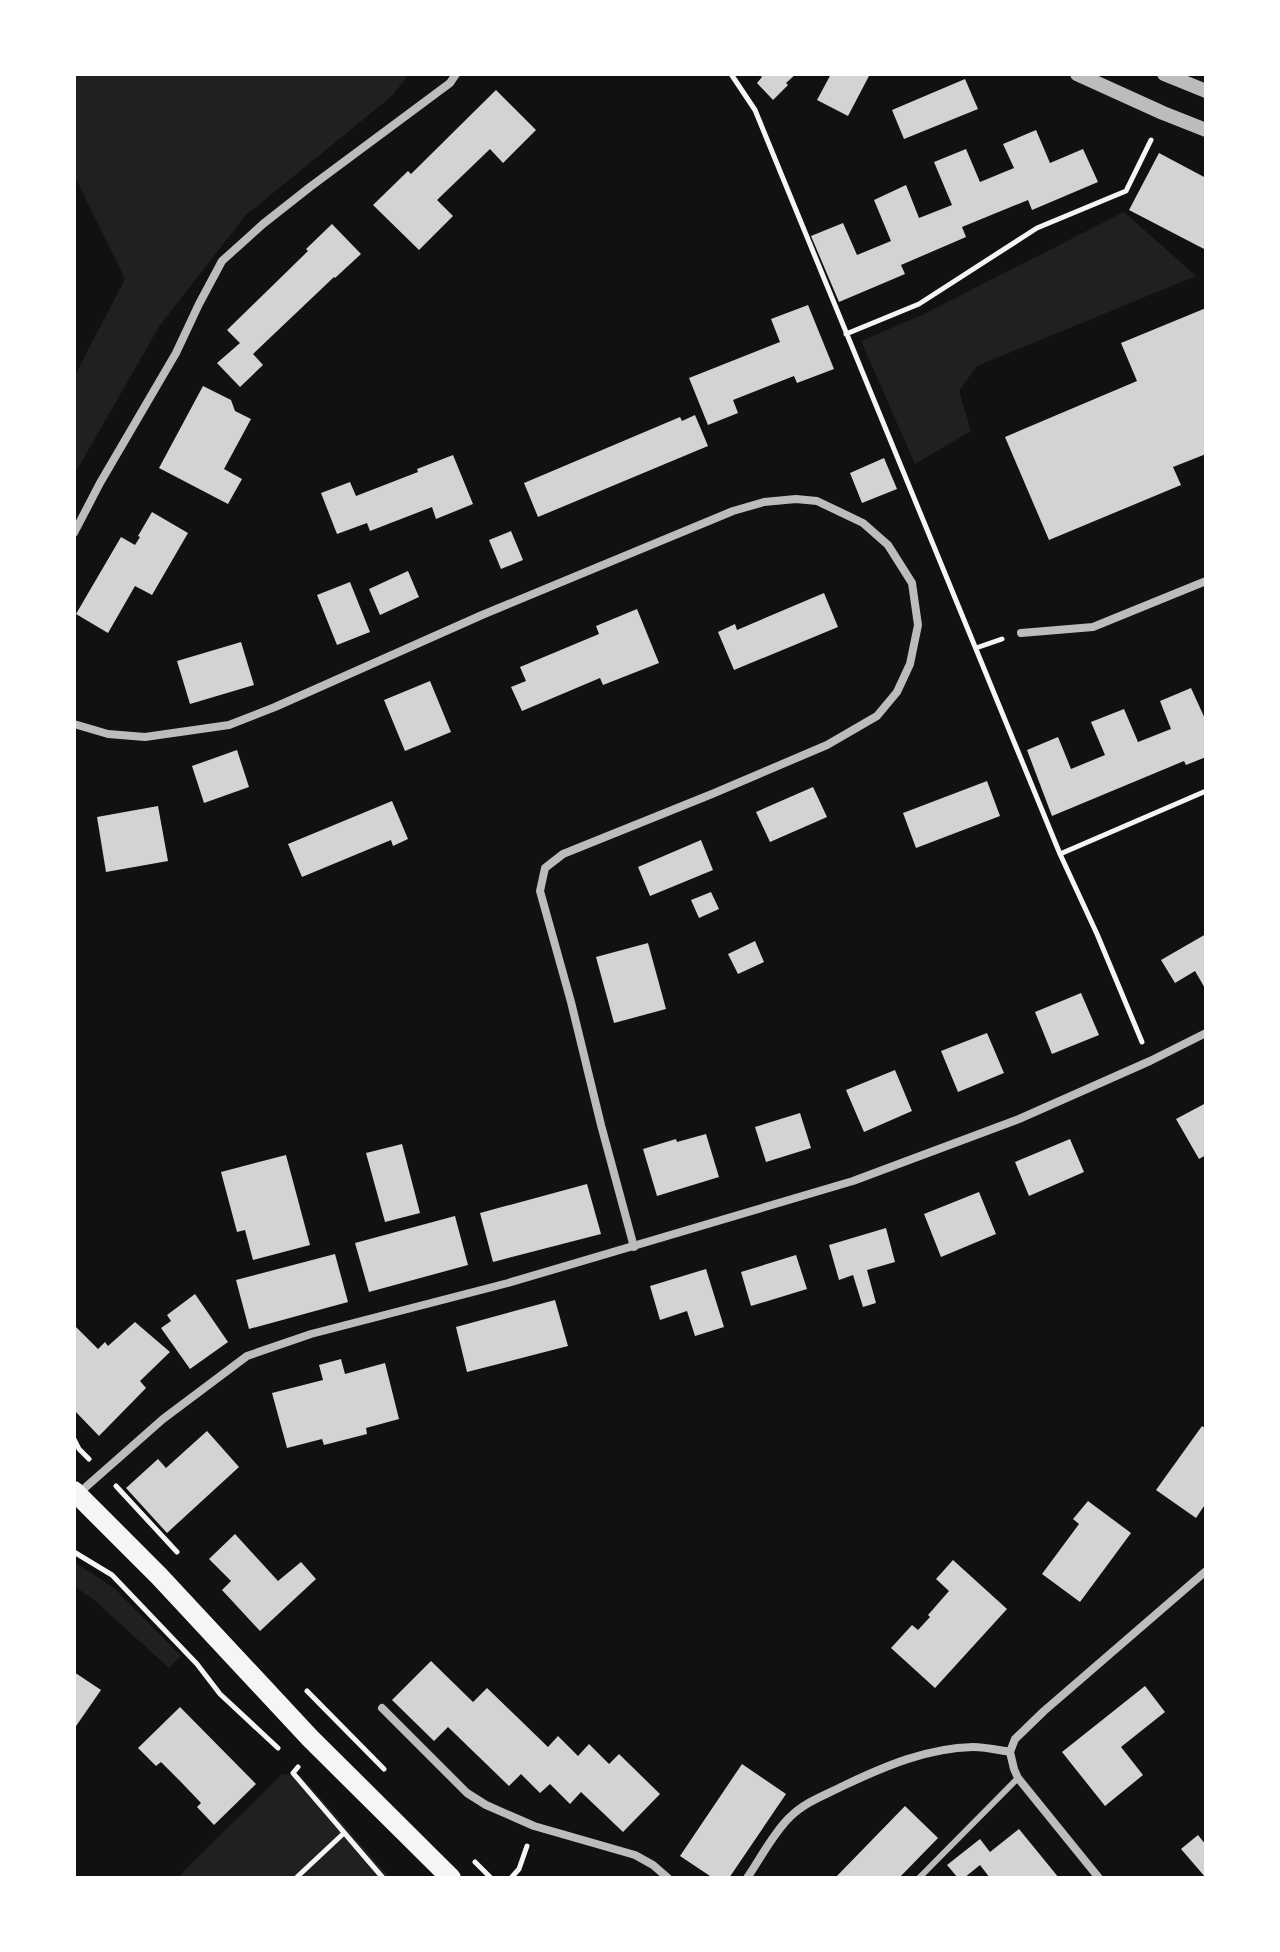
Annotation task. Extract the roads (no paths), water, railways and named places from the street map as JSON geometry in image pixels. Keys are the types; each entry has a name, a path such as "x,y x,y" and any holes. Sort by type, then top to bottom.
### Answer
{"main road":[{"path":"76,1492 310,1738 451,1878"}],"street":[{"path":"74,533 176,353 222,261 263,224 450,83 456,74"},
{"path":"1077,74 1206,130"},
{"path":"1164,74 1206,91"},
{"path":"74,724 108,734 145,737 229,725 497,609 733,511 764,502 817,501 863,523 888,545 912,583 918,625 910,664 897,692 877,716 827,745 563,854 545,868 540,891 634,1247"},
{"path":"1021,633 1093,627 1206,581"},
{"path":"76,1492 163,1419 247,1356 311,1334 508,1283 853,1181 991,1130 1136,1068 1206,1033"},
{"path":"1099,1878 1018,1778 1010,1752 1015,1739 1044,1711 1206,1571"},
{"path":"382,1708 467,1793 486,1805 534,1826 635,1855 668,1878"},
{"path":"747,1878 787,1819 801,1807 840,1788 913,1756 943,1749 976,1746 1010,1752"}],"lane":[{"path":"919,1878 1018,1778"}]}
